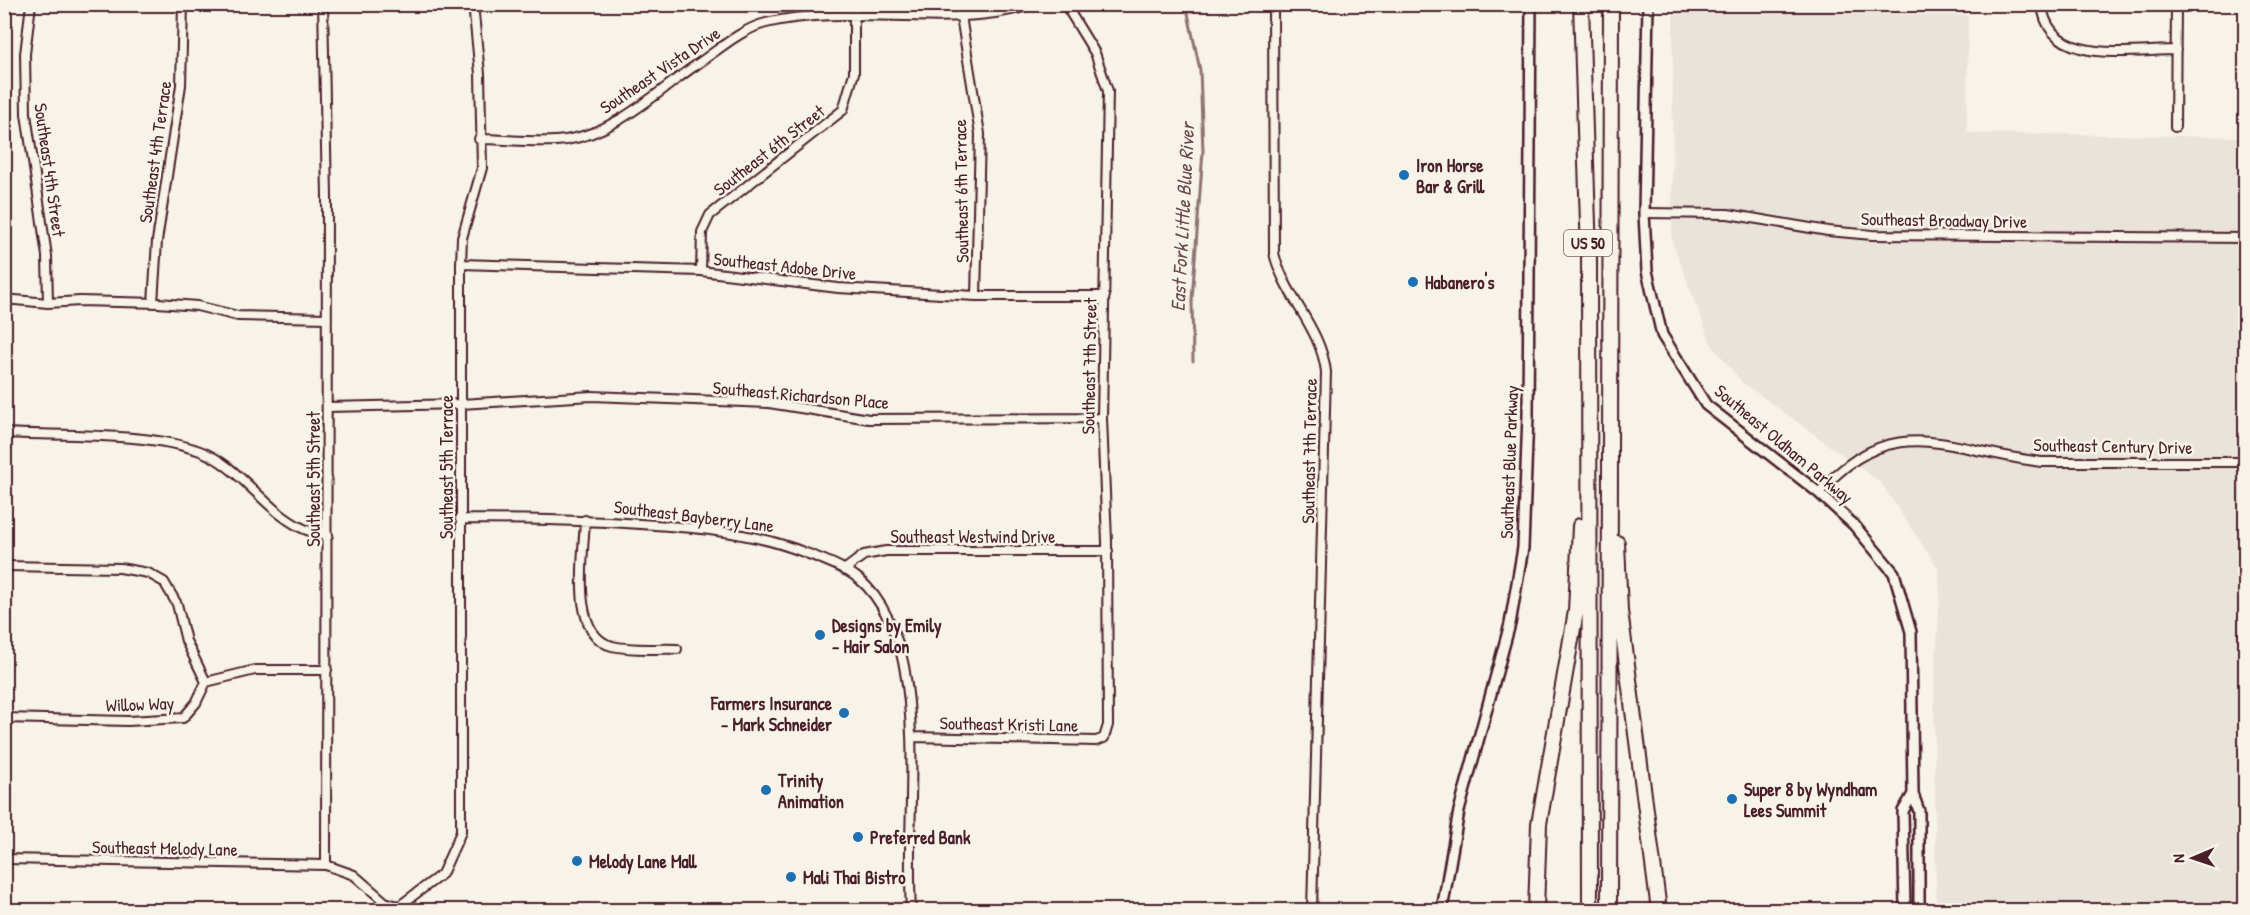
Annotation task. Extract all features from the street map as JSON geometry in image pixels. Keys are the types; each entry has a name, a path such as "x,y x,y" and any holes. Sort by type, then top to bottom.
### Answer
{"highway":[{"name":"US 50","path":"1581,4 1589,256 1590,910"},
{"name":"US 50","path":"1609,910 1608,442 1611,4"},
{"path":"1608,442 1616,460 1620,611 1659,910"},
{"path":"1536,910 1539,824 1576,611 1582,495 1589,481"}],"street":[{"name":"Southeast 4th Street","path":"31,4 25,54 26,114 30,158 45,245 48,303"},
{"name":"Southeast 4th Terrace","path":"153,303 157,241 181,85 183,4"},
{"name":"Southeast 5th Street","path":"323,4 328,407 326,865"},
{"name":"Southeast 5th Terrace","path":"398,909 442,874 461,832 461,264 462,238 482,168 479,139 480,74 473,4"},
{"name":"Southeast 6th Terrace","path":"959,4 980,134 976,296"},
{"name":"Southeast Vista Drive","path":"479,139 567,140 585,134 626,116 736,37 763,23 809,15 854,13 960,15 1008,13 1033,4"},
{"name":"Southeast 7th Street","path":"1065,4 1095,53 1108,91 1102,418 1108,551 1108,725 1104,738"},
{"name":"Southeast 7th Terrace","path":"1273,4 1274,253 1283,283 1318,342 1326,372 1312,910"},
{"name":"Southeast Blue Parkway","path":"1442,910 1457,820 1510,624 1523,548 1528,415 1531,4"},
{"name":"Southeast Oldham Parkway","path":"1648,4 1644,213 1647,271 1662,335 1706,405 1819,493 1854,525 1894,573 1911,632 1913,794 1919,812 1919,910"},
{"path":"2042,4 2049,28 2057,39 2069,46 2091,50 2176,50"},
{"path":"2175,127 2176,4"},
{"name":"Southeast 6th Street","path":"701,272 702,232 710,215 843,110 854,73 854,13"},
{"name":"Southeast Broadway Drive","path":"1644,213 1728,214 1827,231 1872,235 2246,238"},
{"name":"Southeast Adobe Drive","path":"461,264 701,272 838,288 976,296 1105,296"},
{"path":"4,299 48,303 80,301 153,303 197,306 238,316 327,318"},
{"name":"Southeast Richardson Place","path":"328,407 461,404 592,396 769,403 869,419 1102,418"},
{"path":"4,433 157,440 201,452 231,470 276,512 303,529 328,535"},
{"name":"Southeast Century Drive","path":"1819,493 1854,459 1902,441 1939,441 2042,462 2246,462"},
{"name":"Southeast Bayberry Lane","path":"460,519 585,520 718,530 784,543 859,579 871,591 893,628 903,664 912,736 909,838 911,910"},
{"path":"585,520 583,610 593,632 601,641 612,646 677,649"},
{"name":"Southeast Westwind Drive","path":"844,570 864,555 886,550 1108,551"},
{"path":"4,566 120,568 148,573 164,582 177,604 186,641 206,682 255,670 327,670"},
{"name":"Willow Way","path":"4,718 128,721 183,718 196,703 206,682"},
{"name":"Southeast Kristi Lane","path":"912,736 1089,741 1104,738"},
{"name":"Southeast Oldham Parkway","path":"1905,910 1903,811 1913,794"},
{"name":"Southeast Melody Lane","path":"4,859 326,865"},
{"path":"326,865 354,875 385,902 398,909 410,910"}],"shaded area":[{"path":"1835,4 1836,13 1968,15 1967,133 2245,137 2245,910 1936,910 1934,690 1940,594 1938,568 1881,483 1742,382 1711,344 1672,241 1673,5"}],"waterway":[{"name":"East Fork Little Blue River","path":"1186,4 1200,70 1203,151 1192,300 1193,361"}],"place":[{"name":"Iron Horse Bar & Grill","path":"1404,175"},
{"name":"Habanero's","path":"1413,282"},
{"name":"Designs by Emily - Hair Salon","path":"820,635"},
{"name":"Farmers Insurance - Mark Schneider","path":"844,713"},
{"name":"Trinity Animation","path":"766,790"},
{"name":"Super 8 by Wyndham Lees Summit","path":"1732,799"},
{"name":"Preferred Bank","path":"858,837"},
{"name":"Melody Lane Mall","path":"577,861"},
{"name":"Mali Thai Bistro","path":"791,877"}]}
